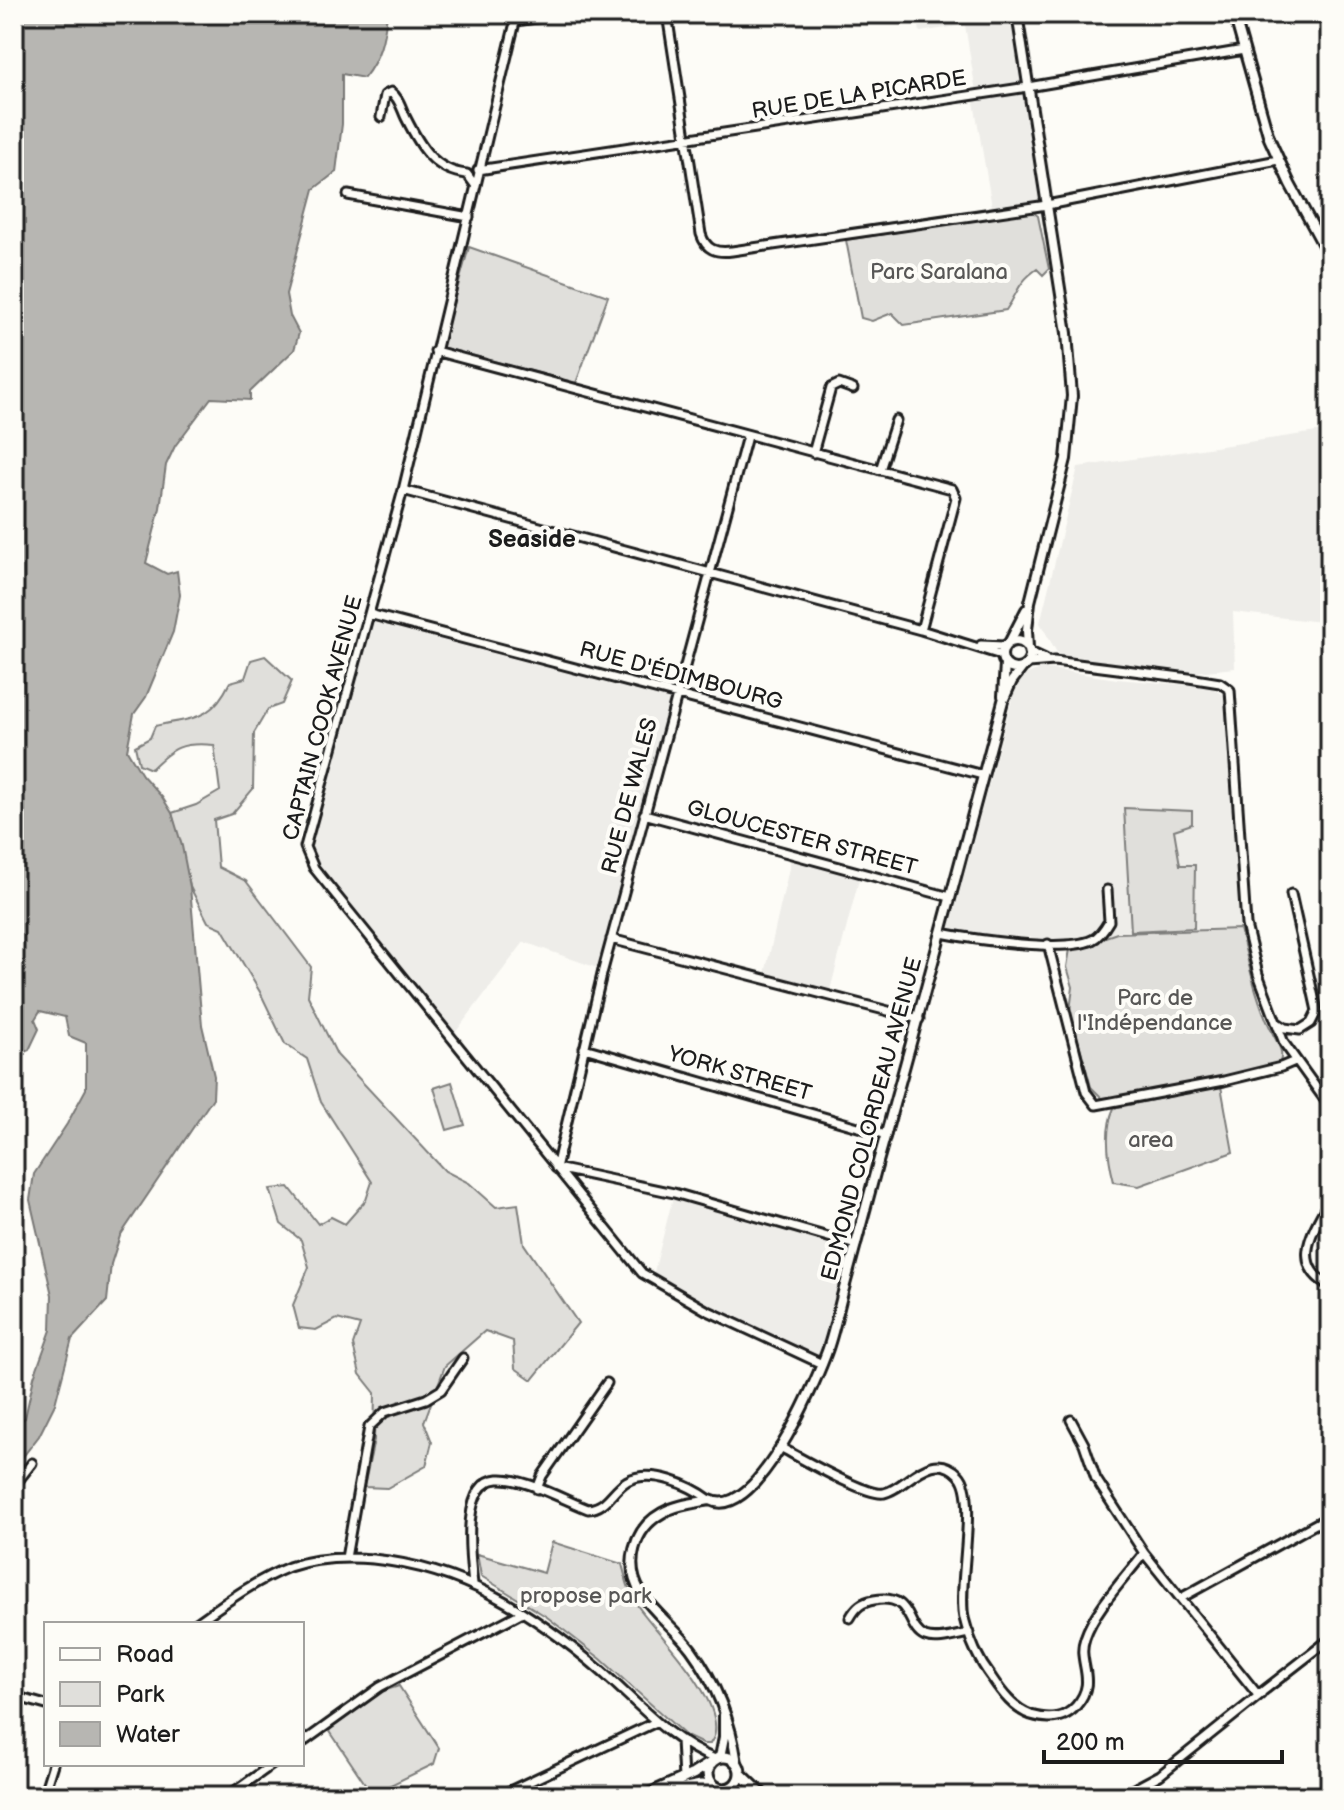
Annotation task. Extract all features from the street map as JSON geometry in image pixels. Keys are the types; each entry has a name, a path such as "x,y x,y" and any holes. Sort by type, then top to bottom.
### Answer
{"main road":[{"path":"645,1796 683,1779 716,1759 729,1757 764,1796"},
{"path":"716,1759 708,1776 721,1788"},
{"path":"721,1788 738,1782 739,1768"},
{"path":"645,1796 689,1786 721,1788 751,1796"}],"street":[{"path":"517,18 563,14"},
{"path":"667,14 683,120 689,139 701,234 706,245 714,251 732,251 1047,205 1278,160"},
{"path":"1003,701 1025,665 1029,650 1027,630 1030,602 1066,459 1072,396 1067,333 1017,14"},
{"path":"1234,14 1278,160 1330,258"},
{"name":"CAPTAIN COOK AVENUE","path":"517,18 403,490 306,839 307,857 642,1273 719,1316 822,1364"},
{"name":"RUE DE LA PICARDE","path":"478,170 1028,87 1244,50"},
{"path":"381,117 385,95 391,92 398,98 430,160 453,173 467,174 475,185"},
{"path":"348,195 469,217"},
{"path":"435,351 952,489 956,498 921,630"},
{"path":"813,453 831,388 839,384 853,389"},
{"path":"880,470 896,420"},
{"name":"RUE DE WALES","path":"556,1168 611,939 747,436"},
{"path":"403,490 1005,652"},
{"path":"1003,701 1005,652 1030,602"},
{"name":"RUE D'ÉDIMBOURG","path":"369,614 983,775"},
{"path":"1005,652 1016,641 1047,660"},
{"path":"1005,652 1010,668 1047,660 1220,683 1230,690 1233,698 1246,925 1274,1021 1295,1061 1330,1107"},
{"name":"EDMOND COLORDEAU AVENUE","path":"723,1706 691,1649 640,1592 633,1574 632,1557 637,1540 647,1525 662,1513 710,1500 716,1503 730,1500 747,1492 765,1472 780,1447 822,1364 919,1019 1003,701"},
{"name":"GLOUCESTER STREET","path":"644,814 950,897"},
{"path":"941,933 999,943 1048,944 1094,940 1109,921 1107,890"},
{"path":"1274,1021 1285,1028 1300,1030 1311,1023 1317,1011 1291,894"},
{"path":"611,939 919,1019"},
{"path":"1048,944 1086,1092 1096,1105 1224,1081 1295,1061"},
{"name":"YORK STREET","path":"584,1048 886,1135"},
{"path":"556,1168 674,1193 856,1245"},
{"path":"1330,1199 1309,1239 1307,1251 1315,1274 1330,1286"},
{"path":"346,1558 369,1427 385,1412 426,1399 441,1390 463,1358"},
{"path":"537,1489 542,1476 607,1383"},
{"path":"1071,1420 1084,1444 1096,1479 1144,1553 1258,1695 1262,1692"},
{"path":"780,1447 877,1494 889,1492 927,1467 949,1469 961,1477 968,1502 962,1592 964,1618 985,1668 1018,1708 1038,1717 1064,1716 1073,1710 1087,1689 1083,1642 1086,1634 1144,1553"},
{"path":"14,1486 32,1463"},
{"path":"473,1584 470,1558 472,1517 478,1489 487,1482 510,1480 588,1509 597,1508 627,1481 647,1477 684,1484 710,1500"},
{"path":"1181,1598 1330,1516"},
{"path":"198,1622 251,1586 309,1561 346,1558 405,1563 446,1573 473,1584 521,1613 599,1669 656,1722 716,1759 724,1737 723,1706"},
{"path":"850,1618 861,1603 891,1600 906,1610 925,1637 969,1633"},
{"path":"304,1742 380,1687 521,1613"},
{"path":"1130,1791 1160,1775 1330,1639"},
{"path":"14,1696 44,1704"},
{"path":"723,1706 733,1733 739,1768"},
{"path":"499,1796 656,1722"},
{"path":"681,1740 683,1779"},
{"path":"43,1796 52,1766"},
{"path":"228,1796 270,1766"}],"shaded area":[{"path":"917,14 1025,14 1054,199 992,207 965,25 920,32"},
{"path":"1330,430 1330,623 1233,612 1235,668 1196,672 1059,656 1040,623 1078,467"},
{"path":"372,622 670,700 603,970 524,942 452,1037 314,860 310,846"},
{"path":"1043,668 1117,679 1210,687 1224,695 1229,711 1240,929 1117,933 1100,940 1078,941 959,932 950,927 1016,684 1027,674"},
{"path":"792,855 861,872 829,994 764,978"},
{"path":"674,1193 856,1245 822,1364 652,1280"}],"green space":[{"name":"Parc Saralana","path":"1032,211 1038,216 1049,269 1043,275 1037,269 1030,274 1006,310 904,325 892,313 872,321 861,318 846,240"},
{"path":"469,247 608,296 576,383 441,347"},
{"path":"265,656 292,681 282,704 268,709 254,733 253,789 232,814 214,820 218,867 246,881 311,967 308,996 337,1055 445,1171 469,1183 496,1207 518,1204 524,1244 578,1323 532,1380 515,1368 513,1341 485,1331 445,1366 424,1422 432,1442 426,1466 387,1488 364,1487 374,1440 375,1393 360,1374 353,1345 360,1325 337,1319 316,1330 299,1328 293,1305 309,1267 301,1240 281,1224 270,1189 289,1187 318,1224 331,1217 345,1224 366,1200 372,1182 321,1102 307,1059 285,1044 260,992 222,928 208,922 190,887 172,813 196,805 220,791 214,745 186,745 151,769 139,764 135,746 150,738 155,726 208,711 230,682 245,678 251,660"},
{"path":"1124,808 1192,811 1192,824 1174,830 1180,865 1195,865 1194,928 1131,931"},
{"name":"Parc de l'Indépendance","path":"1240,929 1257,996 1280,1049 1279,1064 1105,1101 1091,1087 1070,1011 1073,987 1067,967 1070,949 1117,933"},
{"path":"452,1082 465,1125 447,1130 434,1088"},
{"name":"area","path":"1221,1086 1233,1152 1139,1186 1114,1182 1108,1145 1114,1108"},
{"name":"propose park","path":"552,1542 622,1564 637,1605 686,1666 708,1700 715,1732 710,1744 686,1736 601,1659 547,1617 481,1576 477,1554 544,1573"},
{"path":"399,1686 439,1748 434,1764 372,1794 327,1727 383,1691"}],"water":[{"path":"14,14 387,14 380,48 364,78 342,74 342,124 336,172 314,189 286,294 290,316 299,333 294,350 250,392 250,400 211,398 175,446 166,465 160,508 146,563 167,574 177,571 180,595 173,632 146,697 134,714 127,750 172,813 182,846 190,887 202,1025 214,1076 213,1098 120,1236 111,1264 107,1301 72,1339 55,1404 39,1436 14,1468 14,1424 25,1418 34,1377 51,1330 52,1295 30,1200 34,1174 86,1089 86,1043 69,1036 65,1017 40,1011 35,1019 39,1029 29,1050 14,1057"}],"district":[{"name":"Seaside","path":"532,539"}]}
